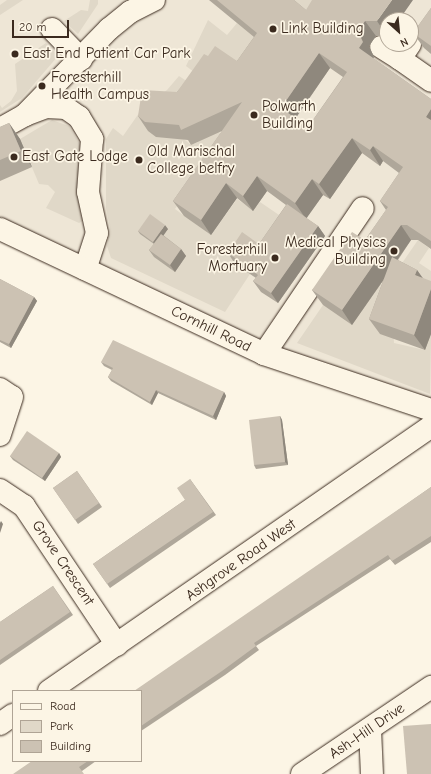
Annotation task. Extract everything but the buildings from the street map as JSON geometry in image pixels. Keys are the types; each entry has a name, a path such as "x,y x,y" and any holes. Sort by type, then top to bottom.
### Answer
{"street":[{"path":"25,115 139,3"},
{"path":"52,29 81,59"},
{"path":"415,52 431,81"},
{"path":"0,129 25,115 46,107 66,108 79,117 94,124 88,192 97,233 85,268"},
{"path":"264,354 283,310 363,208"},
{"name":"Cornhill Road","path":"0,229 264,354 431,410"},
{"path":"0,388 12,398 0,435"},
{"name":"Ashgrove Road West","path":"50,690 431,426"},
{"name":"Grove Crescent","path":"0,490 24,506 117,645"},
{"name":"Ash-Hill Drive","path":"302,774 431,687"},
{"path":"0,724 12,716"},
{"path":"370,729 372,774"}],"shaded area":[{"path":"0,0 431,0 431,409 193,321 0,229"}],"green space":[{"path":"7,0 23,0 0,15 0,5"},
{"path":"90,0 98,0 98,4 78,34 64,21 81,10 88,11"},
{"path":"286,0 323,0 309,19"},
{"path":"208,20 227,35 237,23 263,43 241,71 206,81 186,66"},
{"path":"46,43 58,56 22,98 0,112 0,105 2,108 11,101 17,91 15,64"},
{"path":"179,76 200,90 155,99 167,90"},
{"path":"144,106 191,145 198,142 200,119 232,141 202,170 175,209 211,235 237,199 253,210 260,202 282,217 262,246 252,239 237,261 250,274 225,312 111,258 107,246 110,228 106,208 106,139 113,128 123,136"},
{"path":"52,120 69,126 81,146 86,219 79,223 46,208 55,192 48,185 39,184 20,139"},
{"path":"418,240 429,248 419,263 431,271 431,293 398,269"},
{"path":"381,284 391,290 394,343 425,350 431,334 430,394 297,343 323,305 352,325"}],"place":[{"name":"Link Building","path":"273,29"},
{"name":"East End Patient Car Park","path":"15,54"},
{"name":"Foresterhill Health Campus","path":"42,86"},
{"name":"Polwarth Building","path":"254,115"},
{"name":"East Gate Lodge","path":"14,157"},
{"name":"Old Marischal College belfry","path":"139,160"},
{"name":"Medical Physics Building","path":"394,251"},
{"name":"Foresterhill Mortuary","path":"275,258"}]}
